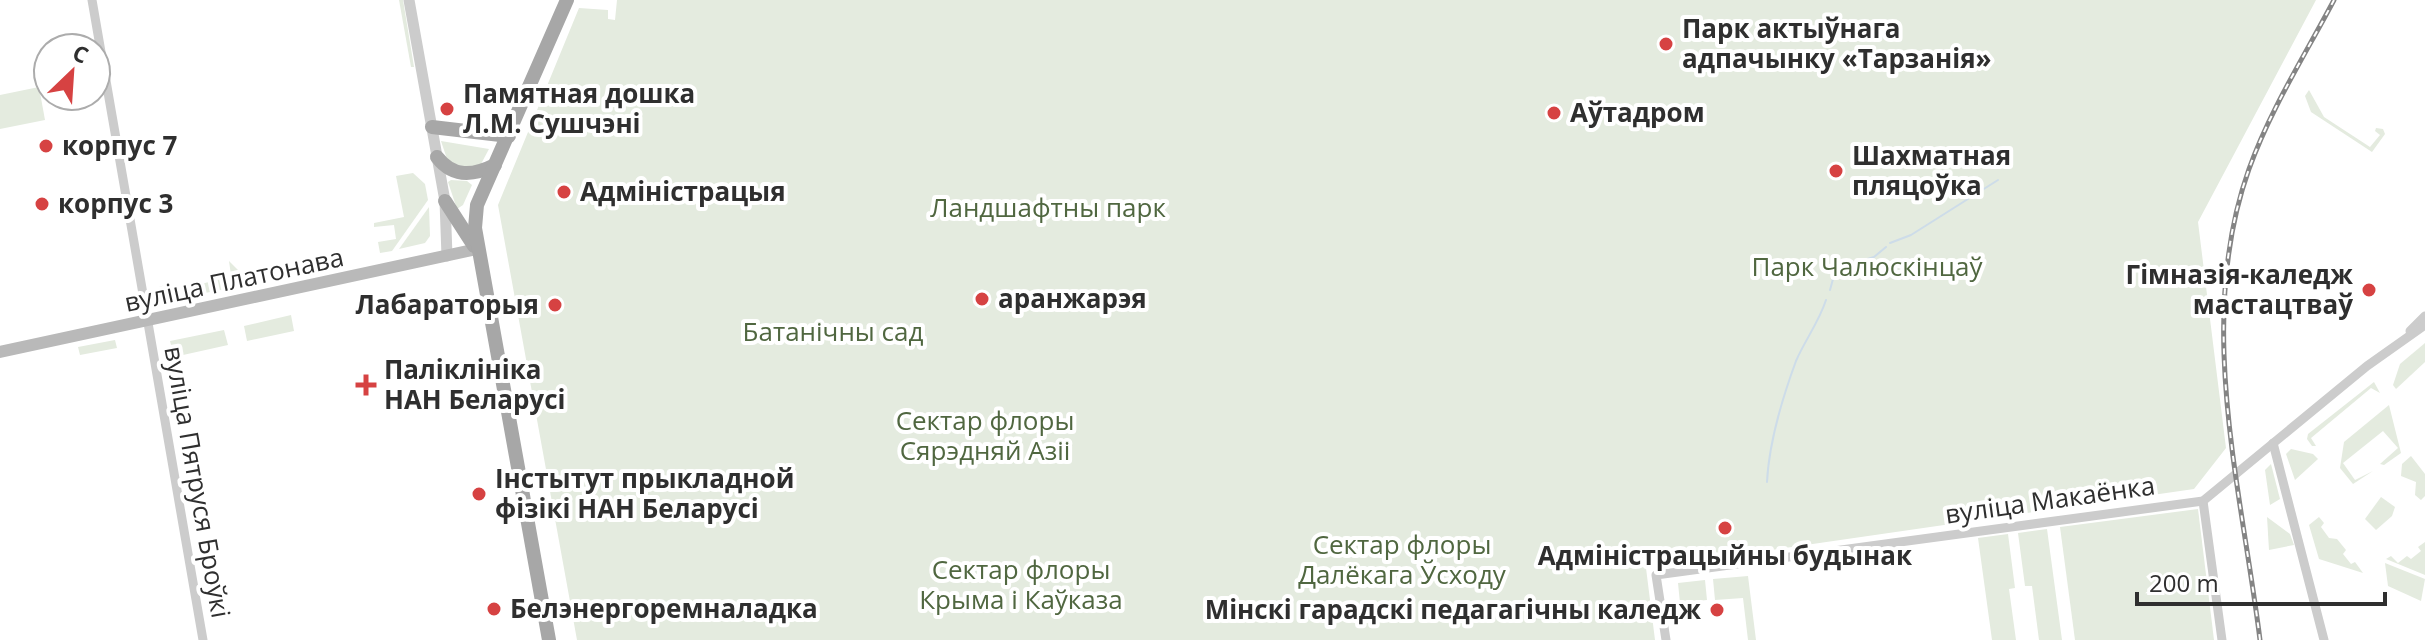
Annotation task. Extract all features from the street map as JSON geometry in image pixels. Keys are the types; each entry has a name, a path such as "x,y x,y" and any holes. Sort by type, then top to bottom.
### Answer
{"main road":[{"path":"549,640 477,249 477,205 567,0"},
{"path":"432,127 509,136"},
{"path":"437,157 451,170 464,174 495,165"},
{"path":"445,201 477,249"},
{"name":"вуліца Платонава","path":"0,352 477,249"}],"street":[{"name":"вуліца Пятруся Броўкі","path":"92,0 203,640"},
{"path":"409,0 445,201 447,256"},
{"path":"2222,640 2203,501 2396,344 2425,316"},
{"path":"2396,344 2425,325"},
{"path":"2273,443 2324,640"},
{"name":"вуліца Макаёнка","path":"1666,640 1656,575 2203,501"}],"green space":[{"path":"399,0 403,0 414,67 411,67"},
{"name":"Батанічны сад","path":"617,0 2316,0 2198,222 2226,448 2194,489 1646,568 1655,640 577,640 498,205 579,8 608,10 608,19 615,20"},
{"path":"32,88 32,112 44,112 45,120 0,129 0,95"},
{"path":"2309,90 2324,117 2370,147 2380,135 2376,128 2383,129 2385,134 2372,152 2311,112 2305,96"},
{"path":"441,141 489,149 481,164 473,169 448,162"},
{"path":"413,173 425,184 428,200 392,251 380,253 378,242 396,239 394,225 374,227 374,223 404,217 396,176"},
{"path":"467,181 472,185 463,205 457,209 448,182"},
{"path":"429,207 430,236 425,243 399,249"},
{"path":"229,261 239,271 240,279 221,290 162,301 159,287 165,285 166,292 176,292 231,275"},
{"path":"291,315 294,331 247,341 244,326"},
{"path":"224,330 228,345 174,357 170,341"},
{"path":"115,340 117,348 80,355 78,347"},
{"path":"2425,343 2425,362 2396,389 2393,385 2400,364"},
{"path":"2374,382 2380,393 2371,388 2311,438 2316,446 2312,446 2307,439 2308,434"},
{"path":"2389,405 2401,453 2384,465 2380,464 2398,448 2383,431 2343,463 2355,480 2373,471 2353,484 2340,468 2344,442"},
{"path":"2291,449 2313,454 2318,459 2295,480 2286,454"},
{"path":"2411,456 2425,474 2425,496 2421,500 2415,495 2416,482 2401,476 2402,464"},
{"path":"2271,464 2280,499 2270,505 2265,470"},
{"path":"2381,497 2395,507 2392,516 2376,530 2365,519"},
{"path":"2198,509 2214,640 2075,640 2060,527"},
{"path":"2267,517 2290,534 2294,545 2269,550"},
{"path":"2319,517 2324,523 2321,527 2329,538 2337,539 2346,550 2343,554 2351,564 2355,562 2363,573 2319,559 2309,525"},
{"path":"2047,529 2062,640 2039,640 2032,586 2025,586 2018,533"},
{"path":"2008,534 2015,588 2009,589 2016,640 1992,640 1978,538"},
{"path":"2425,542 2425,575 2386,559 2391,556 2398,563 2407,556 2411,559 2421,551 2418,547"},
{"path":"2385,563 2425,579 2421,601 2388,586"},
{"path":"1748,576 1756,640 1748,640 1743,598 1715,600 1713,579"},
{"path":"1705,580 1707,600 1680,603 1678,583"}],"waterway":[{"path":"1890,243 1911,235 1998,180"},
{"path":"1858,262 1874,257 1886,247"},
{"path":"1836,272 1841,264 1853,263"},
{"path":"1830,290 1833,279"},
{"path":"1767,482 1773,436 1786,390 1796,361 1826,300"}],"railway":[{"path":"2260,640 2227,404 2225,285 2233,226 2257,147 2334,0"}],"place":[{"name":"Парк актыўнага адпачынку «Тарзанія»","path":"1666,44"},
{"name":"Памятная дошка Л.М. Сушчэні","path":"447,109"},
{"name":"Аўтадром","path":"1554,113"},
{"name":"корпус 7","path":"46,146"},
{"name":"Шахматная пляцоўка","path":"1836,171"},
{"name":"Адміністрацыя","path":"564,192"},
{"name":"корпус 3","path":"42,204"},
{"name":"Гімназія-каледж мастацтваў","path":"2369,290"},
{"name":"аранжарэя","path":"982,299"},
{"name":"Лабараторыя","path":"555,305"},
{"name":"Паліклініка НАН Беларусі","path":"366,385"},
{"name":"Інстытут прыкладной фізікі НАН Беларусі","path":"479,494"},
{"name":"Адміністрацыйны будынак","path":"1725,528"},
{"name":"Белэнергоремналадка","path":"494,609"},
{"name":"Мінскі гарадскі педагагічны каледж","path":"1717,610"}],"park label":[{"name":"Ландшафтны парк","path":"1048,208"},
{"name":"Парк Чалюскінцаў","path":"1867,267"},
{"name":"Сектар флоры Сярэдняй Азіі","path":"985,436"},
{"name":"Сектар флоры Далёкага Ўсходу","path":"1402,560"},
{"name":"Сектар флоры Крыма і Каўказа","path":"1021,585"}]}
